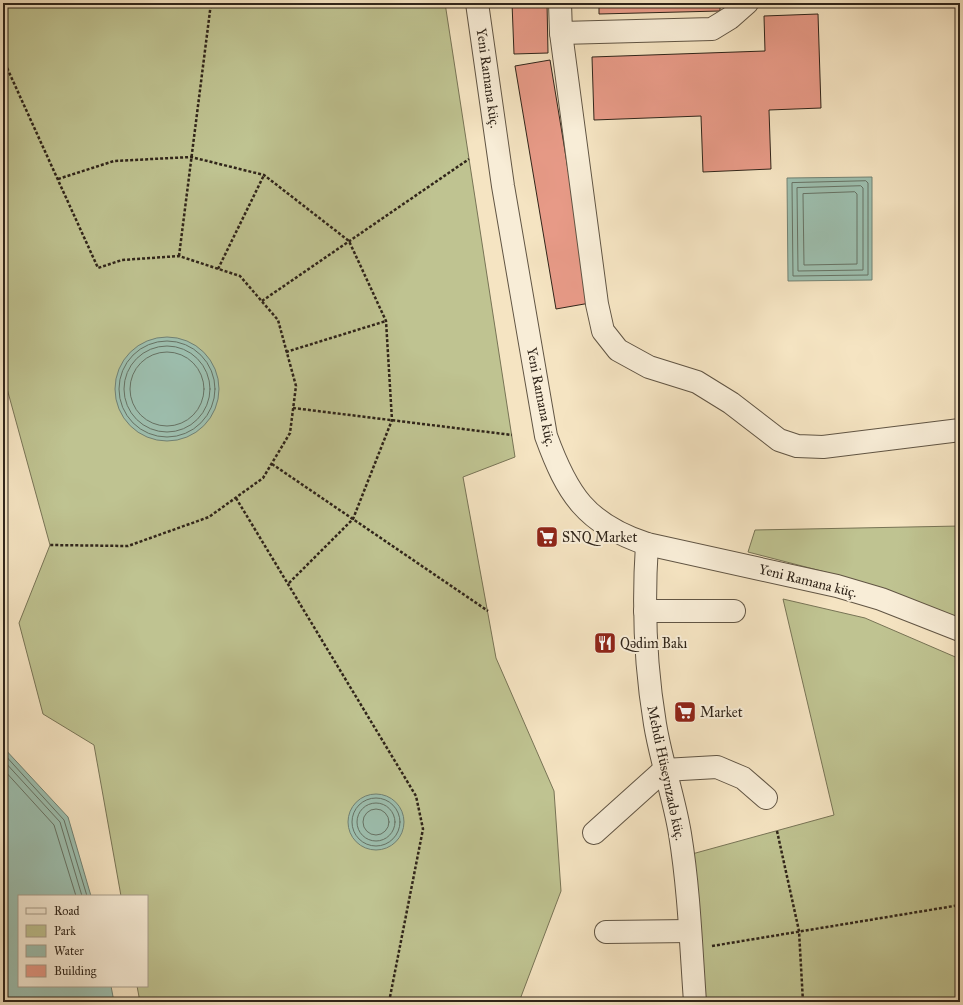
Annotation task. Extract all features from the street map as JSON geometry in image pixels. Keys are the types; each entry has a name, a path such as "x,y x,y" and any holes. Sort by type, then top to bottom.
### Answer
{"street":[{"name":"Yeni Ramana küç.","path":"477,3 503,186 546,436 556,462 572,495 598,521 614,530 647,544 837,586 888,602 960,630"},
{"path":"560,3 561,33 597,304 603,331 618,350 649,367 697,382 730,403 779,440 797,446 823,447 960,430"},
{"path":"561,33 712,29 730,18 747,3"},
{"name":"Mehdi Hüseynzadə küç.","path":"647,544 645,610 649,684 664,770 679,832 685,873 695,1002"},
{"path":"645,610 734,611"},
{"path":"594,833 664,770 717,767 743,778 766,798"},
{"path":"606,932 690,931"}],"path":[{"path":"179,256 211,3"},
{"path":"3,59 98,268 122,260 179,256 240,276 278,320 296,386 290,433 263,478 209,517 128,546 50,545"},
{"path":"58,180 114,161 192,157 264,175 349,241 386,322 392,420 352,519 288,584"},
{"path":"262,301 469,159"},
{"path":"218,269 264,175"},
{"path":"286,352 386,322"},
{"path":"293,408 512,435"},
{"path":"272,464 488,611"},
{"path":"236,498 416,796 423,828 389,1002"},
{"path":"777,830 799,931 803,1002"},
{"path":"708,946 960,905"}],"green space":[{"path":"3,3 445,3 515,457 463,477 496,658 554,791 561,891 519,1002 140,1002 137,987 148,987 148,895 121,895 94,745 43,714 19,623 50,545 3,374"},
{"path":"960,526 960,620 829,573 748,552 755,530"},
{"path":"783,599 865,618 960,659 960,1002 706,1002 692,854 834,815"}],"water":[{"path":"872,177 872,280 788,281 787,178"},
{"path":"167,337 187,341 204,352 215,369 219,389 215,409 204,426 187,437 167,441 147,437 130,426 119,409 115,389 119,369 130,352 147,341"},
{"path":"3,747 68,817 91,895 18,895 18,987 111,987 114,1002 3,1002"},
{"path":"371,794 381,794 396,802 402,811 404,822 402,833 396,842 381,850 371,850 360,845 353,838 348,827 348,817 353,806 360,799"}],"building":[{"path":"512,3 547,3 548,53 514,54"},
{"path":"599,3 720,3 720,11 599,14"},
{"path":"818,14 821,108 769,110 771,169 703,172 701,116 594,120 592,57 765,51 764,16"},
{"path":"550,60 590,303 556,309 515,66"}],"place":[{"name":"SNQ Market","path":"547,537"},
{"name":"Qədim Bakı","path":"605,643"},
{"name":"Market","path":"685,712"}]}
